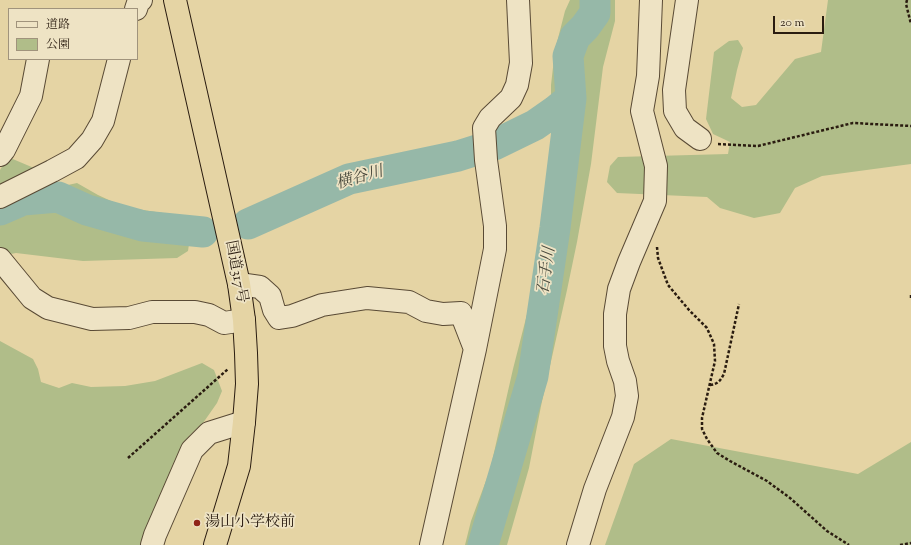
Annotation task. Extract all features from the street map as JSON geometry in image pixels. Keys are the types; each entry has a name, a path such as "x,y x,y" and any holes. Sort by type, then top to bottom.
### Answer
{"highway":[{"name":"国道317号","path":"175,0 239,284 244,320 247,384 239,466 215,545"}],"street":[{"path":"136,8 139,0 141,0"},
{"path":"432,545 475,349 495,249 495,226 486,160 484,128 490,118 511,98 518,85 521,62 518,0"},
{"path":"578,545 595,490 623,417 627,396 625,381 618,362 615,346 615,314 619,289 655,201 656,166 642,111 648,76 651,0"},
{"path":"687,0 674,90 676,112 685,128 700,139"},
{"path":"0,155 4,150 31,96 38,60"},
{"path":"0,197 76,158 92,140 103,122 114,60"},
{"path":"0,259 32,298 48,308 92,319 129,318 152,312 195,312 208,314 224,323 244,320"},
{"path":"239,284 260,287 270,296 274,310 279,318 292,316 322,305 367,298 409,302 426,311 443,314 461,313 488,284"},
{"path":"461,313 475,349"},
{"path":"152,545 192,450 209,433 244,422"}],"path":[{"path":"907,0 906,4 911,24"},
{"path":"700,139 718,144 758,146 853,123 911,126"},
{"path":"657,244 658,258 668,285 689,310 707,328 714,344 715,361 702,418 702,429 707,439 717,453 767,481 790,498 827,531 849,545"},
{"path":"710,385 715,384 724,374 739,304"},
{"path":"128,458 246,353"},
{"path":"900,545 911,543"}],"green space":[{"path":"570,0 615,0 615,21 603,67 591,164 577,242 529,468 507,545 465,545 471,521 490,470 513,369 536,279 553,156 551,133 551,85 555,50 565,11"},
{"path":"828,0 911,0 911,164 822,176 795,188 780,213 754,218 720,208 707,197 617,193 607,182 610,166 618,157 728,154 730,142 713,134 706,119 714,52 729,41 738,40 743,48 731,98 742,107 756,105 795,59 821,52"},
{"path":"8,157 34,168 36,186 45,190 77,183 124,207 169,214 186,221 189,244 188,251 177,258 83,261 16,253 0,256 0,170"},
{"path":"0,341 33,359 38,369 41,382 59,388 72,383 91,387 125,386 155,381 202,363 214,370 222,391 217,403 203,423 190,435 173,464 146,545 0,545"},
{"path":"671,439 858,474 911,442 911,545 605,545 634,464"}],"waterway":[{"name":"石手川","path":"483,545 533,376 555,228 571,98 568,56 575,37 585,27 595,13 595,0"},
{"name":"横谷川","path":"494,145 535,125 571,98"},
{"name":"横谷川","path":"248,224 349,179 458,156 477,150"},
{"name":"横谷川","path":"0,210 23,200 58,197 87,210 143,226 203,232"}],"place":[{"name":"湯山小学校前","path":"197,523"}]}
